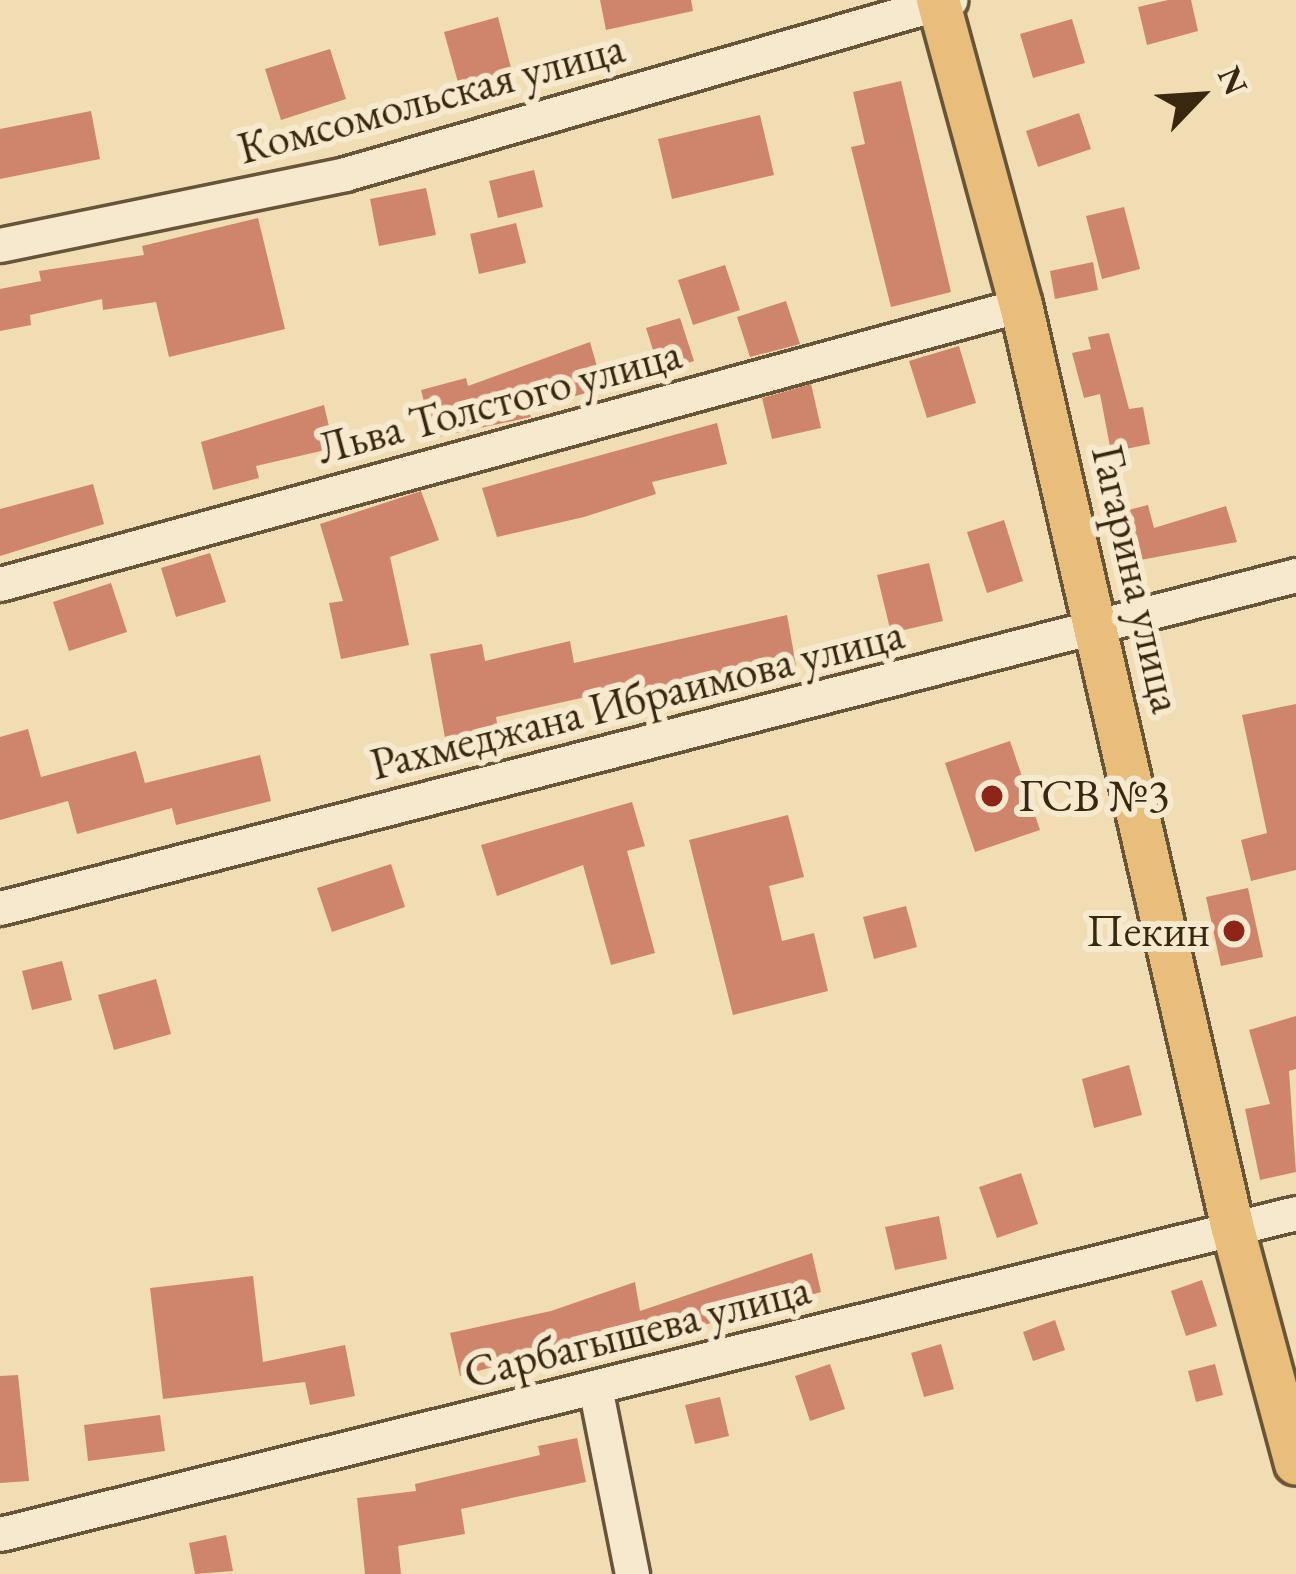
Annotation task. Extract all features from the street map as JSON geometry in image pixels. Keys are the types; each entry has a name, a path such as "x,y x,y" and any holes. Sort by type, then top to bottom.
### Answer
{"main road":[{"name":"Гагарина улица","path":"942,1 1021,305 1232,1225 1296,1463"}],"street":[{"name":"Комсомольская улица","path":"0,245 345,174 942,1"},
{"name":"Льва Толстого улица","path":"0,584 1021,305"},
{"name":"Рахмеджана Ибраимова улица","path":"0,908 1296,574"},
{"name":"Сарбагышева улица","path":"0,1534 1232,1225 1296,1213"},
{"path":"596,1388 632,1574"}],"building":[{"path":"600,0 691,0 693,11 606,30"},
{"path":"1191,0 1198,31 1147,45 1138,7"},
{"path":"498,17 512,72 459,86 444,32"},
{"path":"1072,19 1085,63 1033,78 1020,34"},
{"path":"330,49 346,99 281,120 265,69"},
{"path":"901,81 951,292 891,307 851,147 865,144 853,92"},
{"path":"91,111 100,159 0,179 0,129"},
{"path":"1079,113 1091,149 1038,167 1026,131"},
{"path":"760,115 774,175 672,199 658,139"},
{"path":"534,170 543,207 498,218 489,181"},
{"path":"426,188 436,235 379,246 370,199"},
{"path":"1124,207 1140,269 1102,279 1086,216"},
{"path":"258,218 285,329 169,357 156,302 103,310 102,299 30,315 31,325 0,331 0,289 41,281 39,271 144,255 142,246"},
{"path":"516,223 526,263 479,274 470,234"},
{"path":"1093,262 1098,290 1055,299 1050,271"},
{"path":"725,265 740,310 693,325 678,280"},
{"path":"786,301 800,344 750,357 737,317"},
{"path":"680,318 694,361 660,372 646,328"},
{"path":"1109,333 1129,409 1143,407 1150,444 1111,452 1100,394 1084,398 1072,353 1091,349 1088,337"},
{"path":"590,342 603,388 528,410 531,417 433,438 421,390 466,378 468,386"},
{"path":"959,346 976,403 927,418 909,361"},
{"path":"811,384 821,428 772,439 762,398"},
{"path":"324,405 334,448 256,466 259,478 213,490 201,442"},
{"path":"717,423 727,464 652,482 656,494 584,517 497,537 482,488"},
{"path":"93,484 104,524 0,556 0,509"},
{"path":"421,491 439,540 390,557 409,645 341,659 329,603 343,601 320,524"},
{"path":"1148,505 1154,528 1226,506 1237,542 1119,564 1108,515"},
{"path":"1004,520 1023,581 987,593 967,532"},
{"path":"210,553 226,602 176,617 161,568"},
{"path":"929,563 943,621 891,633 877,575"},
{"path":"111,583 127,632 69,651 53,602"},
{"path":"787,615 797,671 767,676 766,669 689,689 687,680 607,704 604,693 496,717 498,728 445,738 430,654 482,644 485,661 570,641 574,663"},
{"path":"1296,704 1296,870 1251,881 1241,840 1267,833 1242,715"},
{"path":"28,729 41,777 136,751 145,783 260,755 271,801 176,825 172,808 77,834 68,801 0,820 0,737"},
{"name":"ГСВ №3","path":"1010,741 1040,830 975,852 945,763"},
{"path":"632,802 645,846 627,851 655,953 611,965 583,865 497,896 481,845"},
{"path":"788,815 804,877 769,886 782,941 814,933 828,991 733,1015 689,840"},
{"path":"391,864 405,907 332,932 317,888"},
{"path":"1248,888 1263,957 1221,966 1206,897"},
{"path":"906,906 917,947 874,959 863,917"},
{"path":"62,961 72,1000 32,1010 22,971"},
{"path":"156,979 171,1034 114,1050 98,995"},
{"path":"1296,1016 1296,1069 1289,1071 1296,1172 1260,1180 1245,1109 1270,1104 1249,1030"},
{"path":"1129,1065 1142,1115 1094,1128 1082,1079"},
{"path":"1021,1173 1038,1224 997,1238 979,1187"},
{"path":"939,1216 947,1259 895,1270 885,1227"},
{"path":"812,1253 821,1292 690,1329 687,1321 603,1337 460,1376 450,1333 551,1311 635,1282 640,1311"},
{"path":"253,1276 263,1362 345,1345 355,1396 310,1405 305,1382 163,1399 150,1288"},
{"path":"1202,1280 1217,1326 1186,1336 1171,1291"},
{"path":"1055,1320 1065,1350 1033,1361 1023,1332"},
{"path":"941,1344 954,1389 924,1397 911,1353"},
{"path":"830,1364 845,1409 810,1421 795,1376"},
{"path":"1215,1364 1223,1395 1196,1402 1188,1371"},
{"path":"18,1375 29,1481 0,1483 0,1376"},
{"path":"720,1397 729,1436 695,1444 685,1405"},
{"path":"160,1415 165,1451 88,1461 84,1425"},
{"path":"577,1438 586,1482 461,1509 465,1534 398,1546 401,1574 365,1574 357,1498 416,1491 415,1484 540,1455 538,1446"},
{"path":"226,1535 233,1571 195,1574 189,1543"}],"place":[{"name":"ГСВ №3","path":"992,796"},
{"name":"Пекин","path":"1234,931"}]}
